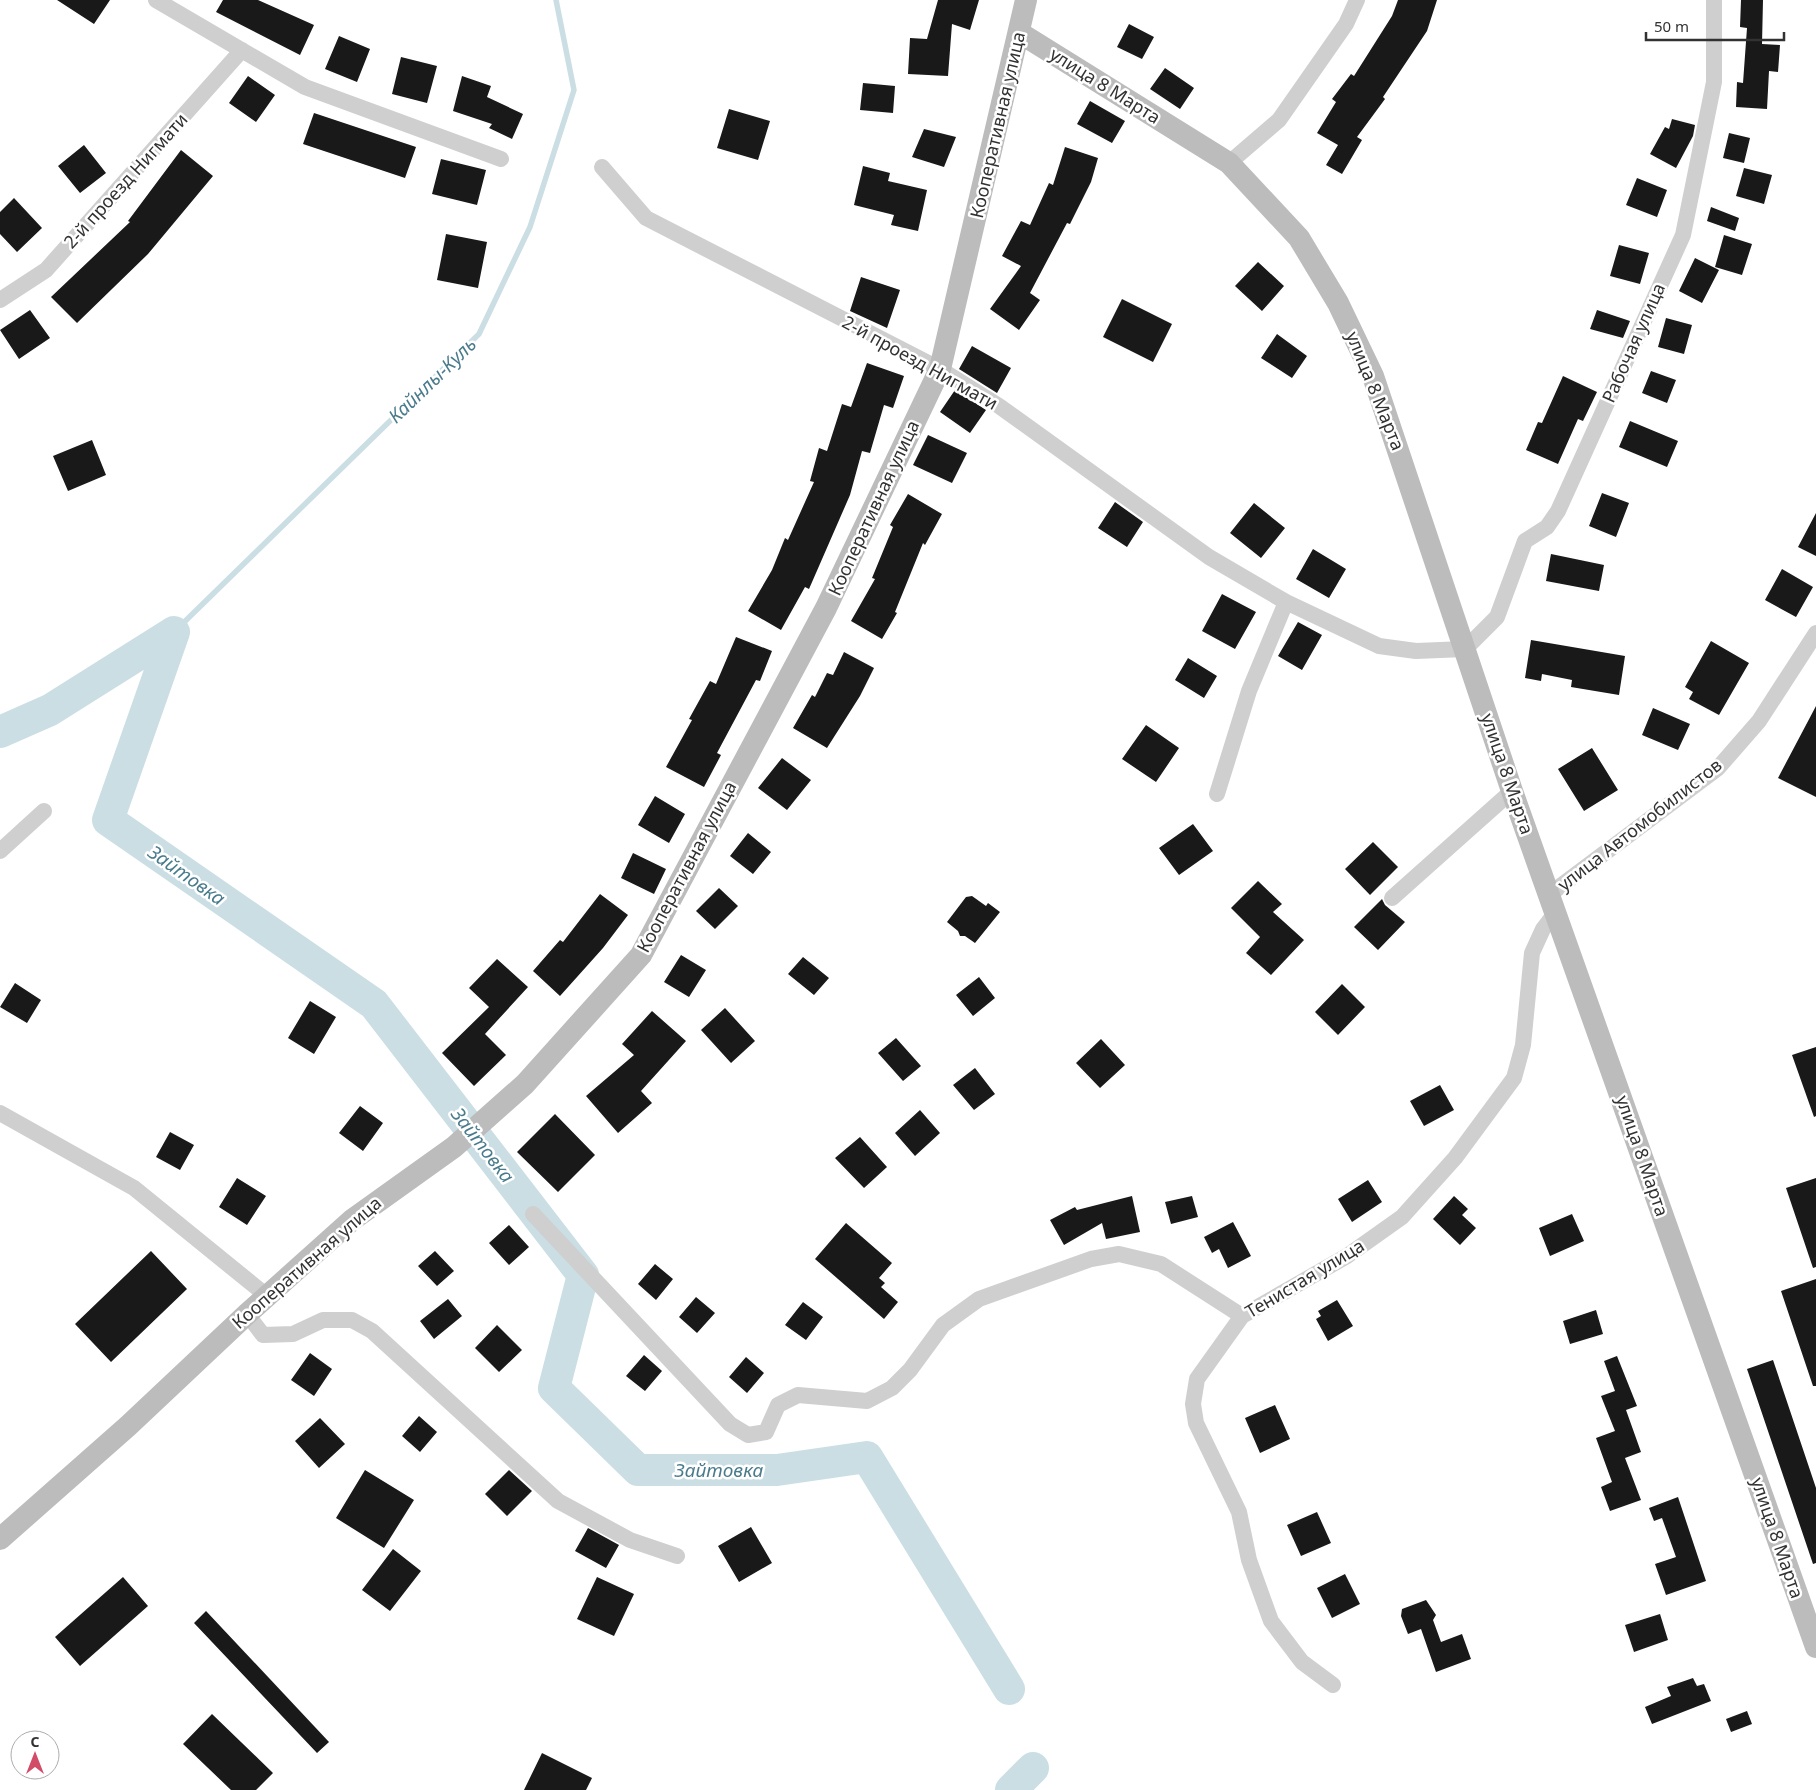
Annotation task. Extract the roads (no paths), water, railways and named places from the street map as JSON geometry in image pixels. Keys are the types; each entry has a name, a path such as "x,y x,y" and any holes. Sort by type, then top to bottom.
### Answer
{"main road":[{"name":"Кооперативная улица","path":"0,1539 128,1426 247,1314 352,1220 454,1147 525,1084 641,955 826,608 940,369 1020,33 1026,0"},
{"name":"улица 8 Марта","path":"1020,33 1229,163 1299,238 1338,302 1373,376 1512,791 1816,1647"}],"street":[{"path":"156,0 305,87 501,159"},
{"path":"1229,163 1279,120 1346,24 1357,0"},
{"name":"Рабочая улица","path":"1465,650 1497,617 1525,541 1547,527 1558,511 1683,235 1714,82 1714,0"},
{"name":"2-й проезд Нигмати","path":"0,300 46,270 242,50"},
{"name":"2-й проезд Нигмати","path":"602,167 646,218 940,369 999,406 1209,557 1286,602 1379,646 1416,651 1465,650"},
{"path":"1217,794 1249,691 1286,602"},
{"name":"улица Автомобилистов","path":"1553,903 1718,768 1758,721 1816,633"},
{"path":"1392,898 1512,791"},
{"path":"0,851 44,811"},
{"name":"Тенистая улица","path":"1333,1685 1302,1662 1271,1621 1250,1560 1239,1512 1196,1423 1193,1404 1197,1379 1242,1316 1346,1256 1402,1217 1455,1158 1514,1078 1522,1045 1532,953 1553,903"},
{"path":"0,1113 134,1188 267,1296"},
{"path":"533,1214 730,1424 748,1435 766,1432 778,1405 798,1395 867,1401 892,1388 910,1370 943,1325 978,1299 1092,1259 1119,1254 1161,1264 1242,1316"},
{"path":"247,1314 263,1334 293,1334 323,1320 352,1320 372,1331 558,1501 630,1540 677,1556"}],"waterway":[{"name":"Кайнлы-Куль","path":"174,632 479,334 530,227 574,90 556,0"},
{"name":"Зайтовка","path":"0,732 50,710 174,632 108,820 374,1004 583,1275 554,1388 638,1470 777,1470 867,1457 1009,1689"},
{"name":"Зайтовка","path":"1011,1790 1033,1768"}]}
